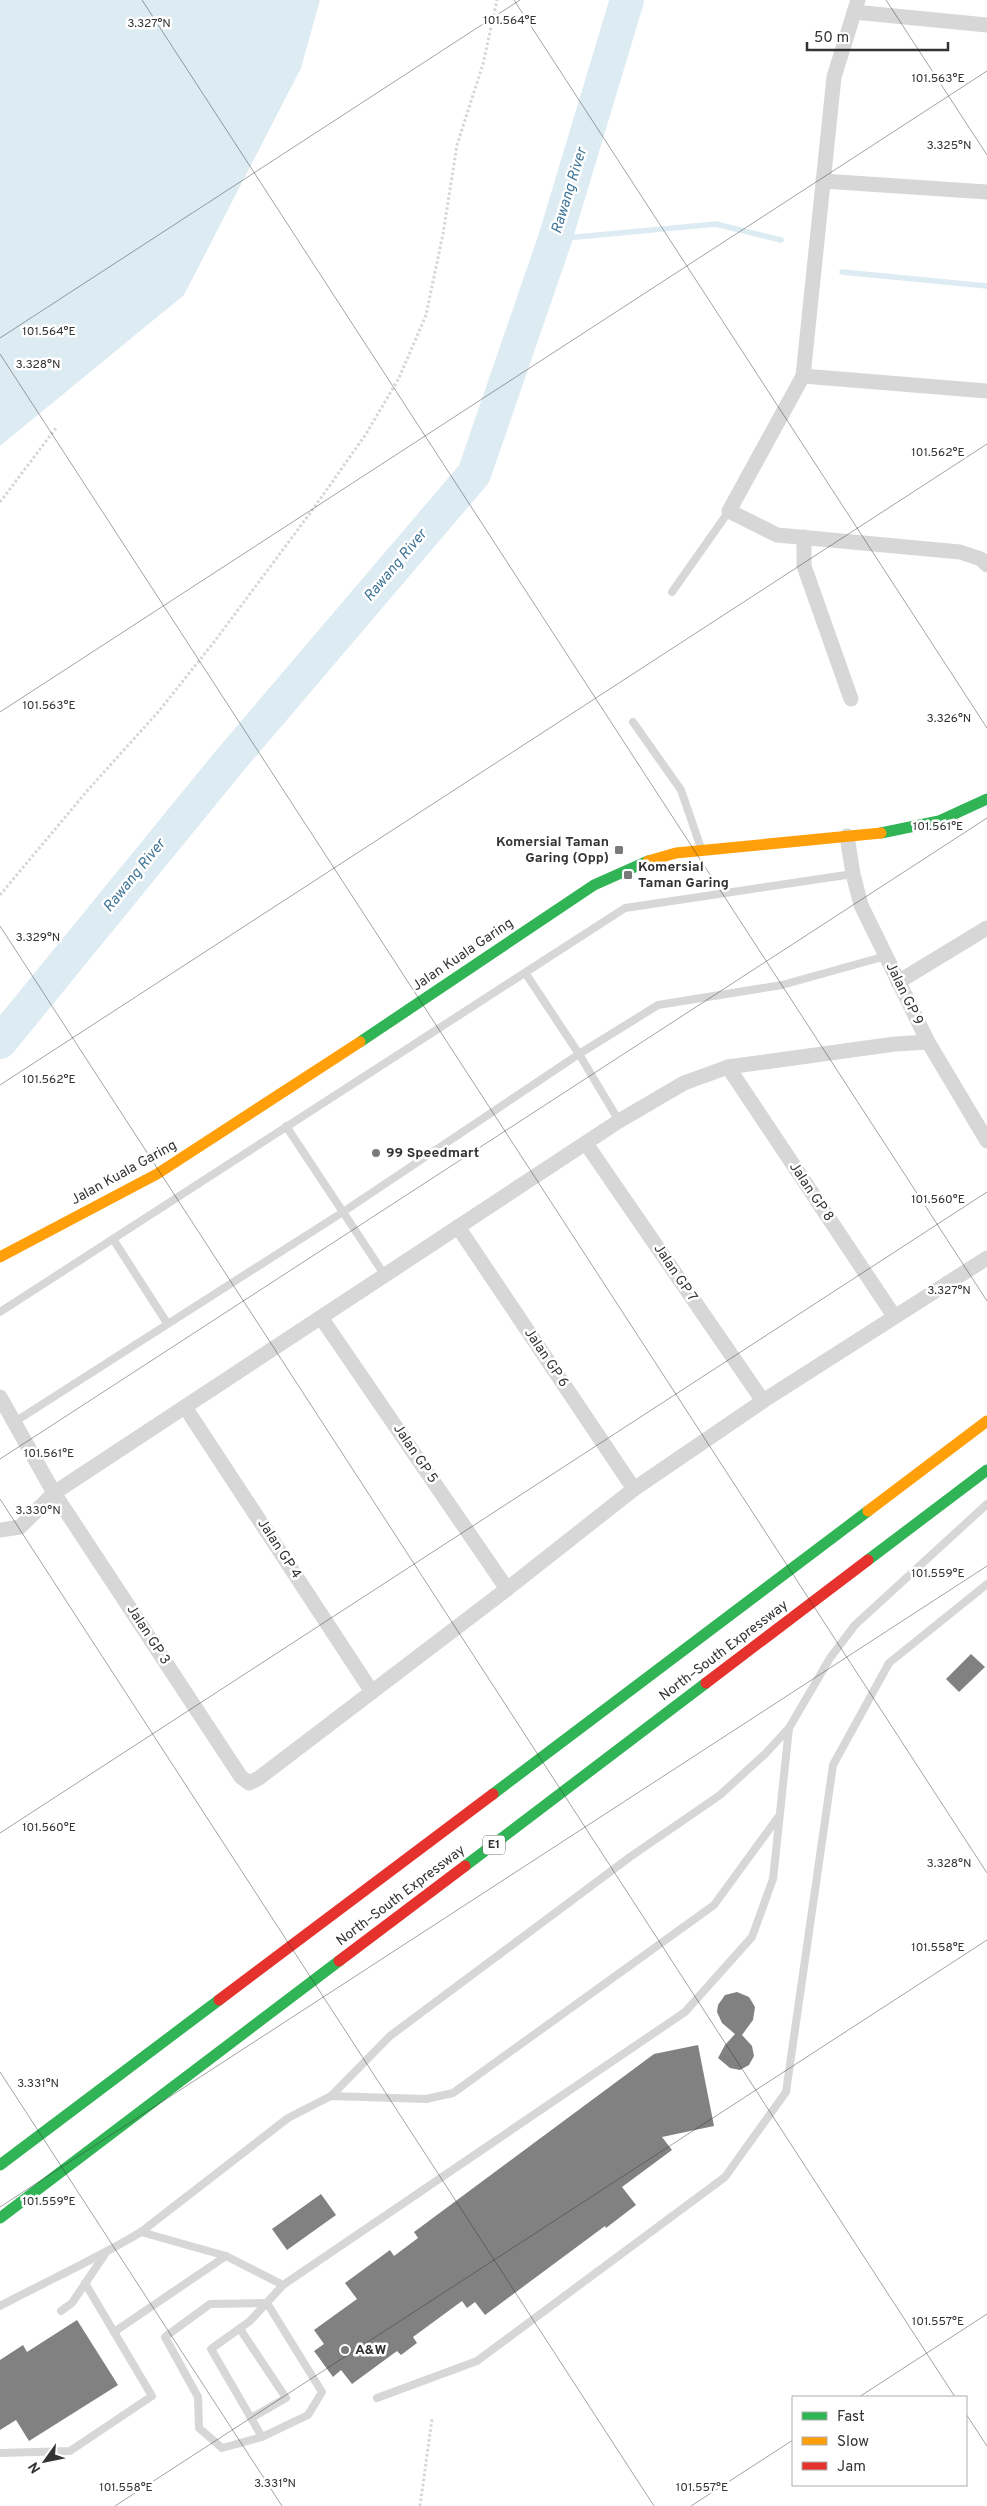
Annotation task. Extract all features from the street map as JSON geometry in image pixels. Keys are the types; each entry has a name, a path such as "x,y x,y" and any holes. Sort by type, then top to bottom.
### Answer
{"main road":[{"name":"Jalan Kuala Garing","path":"0,1257 157,1174 351,1048 594,884 622,869 653,858 702,850 889,832 939,821 987,799"},
{"name":"North–South Expressway","path":"0,2165 987,1421"},
{"name":"North–South Expressway","path":"0,2218 987,1470"}],"street":[{"path":"987,25 856,6 834,77 803,376 729,511 777,535 960,552 981,559 987,565"},
{"path":"823,181 987,192"},
{"path":"803,376 987,391"},
{"path":"804,537 804,566 851,699"},
{"name":"Jalan GP 9","path":"847,836 853,874 861,905 928,1042 987,1141"},
{"path":"898,982 987,928"},
{"path":"0,1530 20,1527 54,1493 386,1277 458,1227 587,1145 619,1121 684,1083 728,1068 895,1044 928,1042"},
{"name":"Jalan GP 8","path":"728,1068 894,1316"},
{"name":"Jalan GP 7","path":"587,1145 763,1401"},
{"name":"Jalan GP 6","path":"458,1227 634,1490"},
{"path":"372,1692 634,1490 763,1401 987,1258"},
{"name":"Jalan GP 5","path":"322,1319 507,1589"},
{"name":"Jalan GP 3","path":"0,1397 16,1421 54,1493 241,1778 249,1782 259,1778 372,1692"},
{"name":"Jalan GP 4","path":"185,1406 372,1692"}],"lane":[{"path":"672,592 729,511"},
{"path":"633,722 681,790 702,850"},
{"path":"0,1312 286,1126 526,974 625,908 853,874"},
{"path":"16,1421 343,1212 579,1054 658,1005 782,985 886,956"},
{"path":"526,974 579,1054 619,1121"},
{"path":"286,1126 386,1277"},
{"path":"113,1240 167,1323"},
{"path":"0,2306 54,2276 105,2254 141,2232 288,2118 331,2096 390,2036 630,1857 720,1795 765,1754 789,1728 830,1658 855,1625 987,1504"},
{"path":"377,2398 477,2361 725,2177 786,2092 833,1765 889,1663 987,1584"},
{"path":"262,2437 211,2349 250,2322 283,2285 685,2012 752,1937 773,1879 789,1728"},
{"path":"331,2096 426,2099 453,2093 714,1905 780,1814"},
{"path":"141,2232 226,2256 283,2285"},
{"path":"61,2311 72,2303 105,2254"},
{"path":"114,2332 226,2256"},
{"path":"0,2453 70,2451 152,2396 86,2283"},
{"path":"210,2304 267,2304 322,2392 308,2415 262,2437 222,2448 199,2428 198,2396 164,2337 210,2304"},
{"path":"240,2329 286,2398 251,2418"}],"path":[{"path":"0,895 87,791 159,711 214,642 322,497 366,434 399,378 426,315 443,234 457,145 483,64 497,0"},
{"path":"0,502 56,428"},
{"path":"420,2506 432,2419"}],"shaded area":[{"path":"0,0 320,0 301,68 184,295 0,446"}],"building":[{"path":"971,1654 985,1667 959,1692 946,1679"},
{"path":"737,1992 749,1997 755,2007 753,2020 742,2035 752,2046 754,2056 749,2065 740,2070 730,2068 718,2058 725,2045 735,2034 722,2023 717,2012 718,2005 725,1995"},
{"path":"698,2045 714,2126 662,2137 672,2150 622,2187 636,2205 485,2315 475,2302 467,2308 462,2301 413,2337 417,2343 401,2355 397,2351 352,2384 341,2370 333,2377 314,2351 324,2344 314,2330 357,2299 345,2283 390,2250 394,2256 418,2238 414,2232 654,2054"},
{"path":"321,2194 336,2215 287,2250 272,2229"},
{"path":"77,2320 118,2385 29,2441 16,2420 0,2430 0,2360 23,2345 27,2352"}],"waterway":[{"name":"Rawang River","path":"0,1042 232,758 474,474 555,239 627,0"},
{"path":"555,239 716,224 781,240"},
{"path":"842,272 987,286"}],"traffic: fast":[{"path":"881,833 939,821 987,799"},
{"path":"360,1042 594,885 648,861"},
{"path":"868,1560 987,1470"},
{"path":"493,1794 868,1511"},
{"path":"465,1866 706,1683"},
{"path":"0,2218 339,1961"},
{"path":"0,2165 219,2000"}],"traffic: slow":[{"path":"648,861 676,853 881,833"},
{"path":"0,1257 157,1174 360,1042"},
{"path":"868,1511 987,1421"}],"traffic: jam":[{"path":"706,1683 868,1560"},
{"path":"219,2000 493,1794"},
{"path":"339,1961 465,1866"}],"place":[{"name":"Komersial Taman Garing (Opp)","path":"619,850"},
{"name":"Komersial Taman Garing","path":"628,875"},
{"name":"99 Speedmart","path":"376,1153"},
{"name":"A&W","path":"345,2350"}]}
